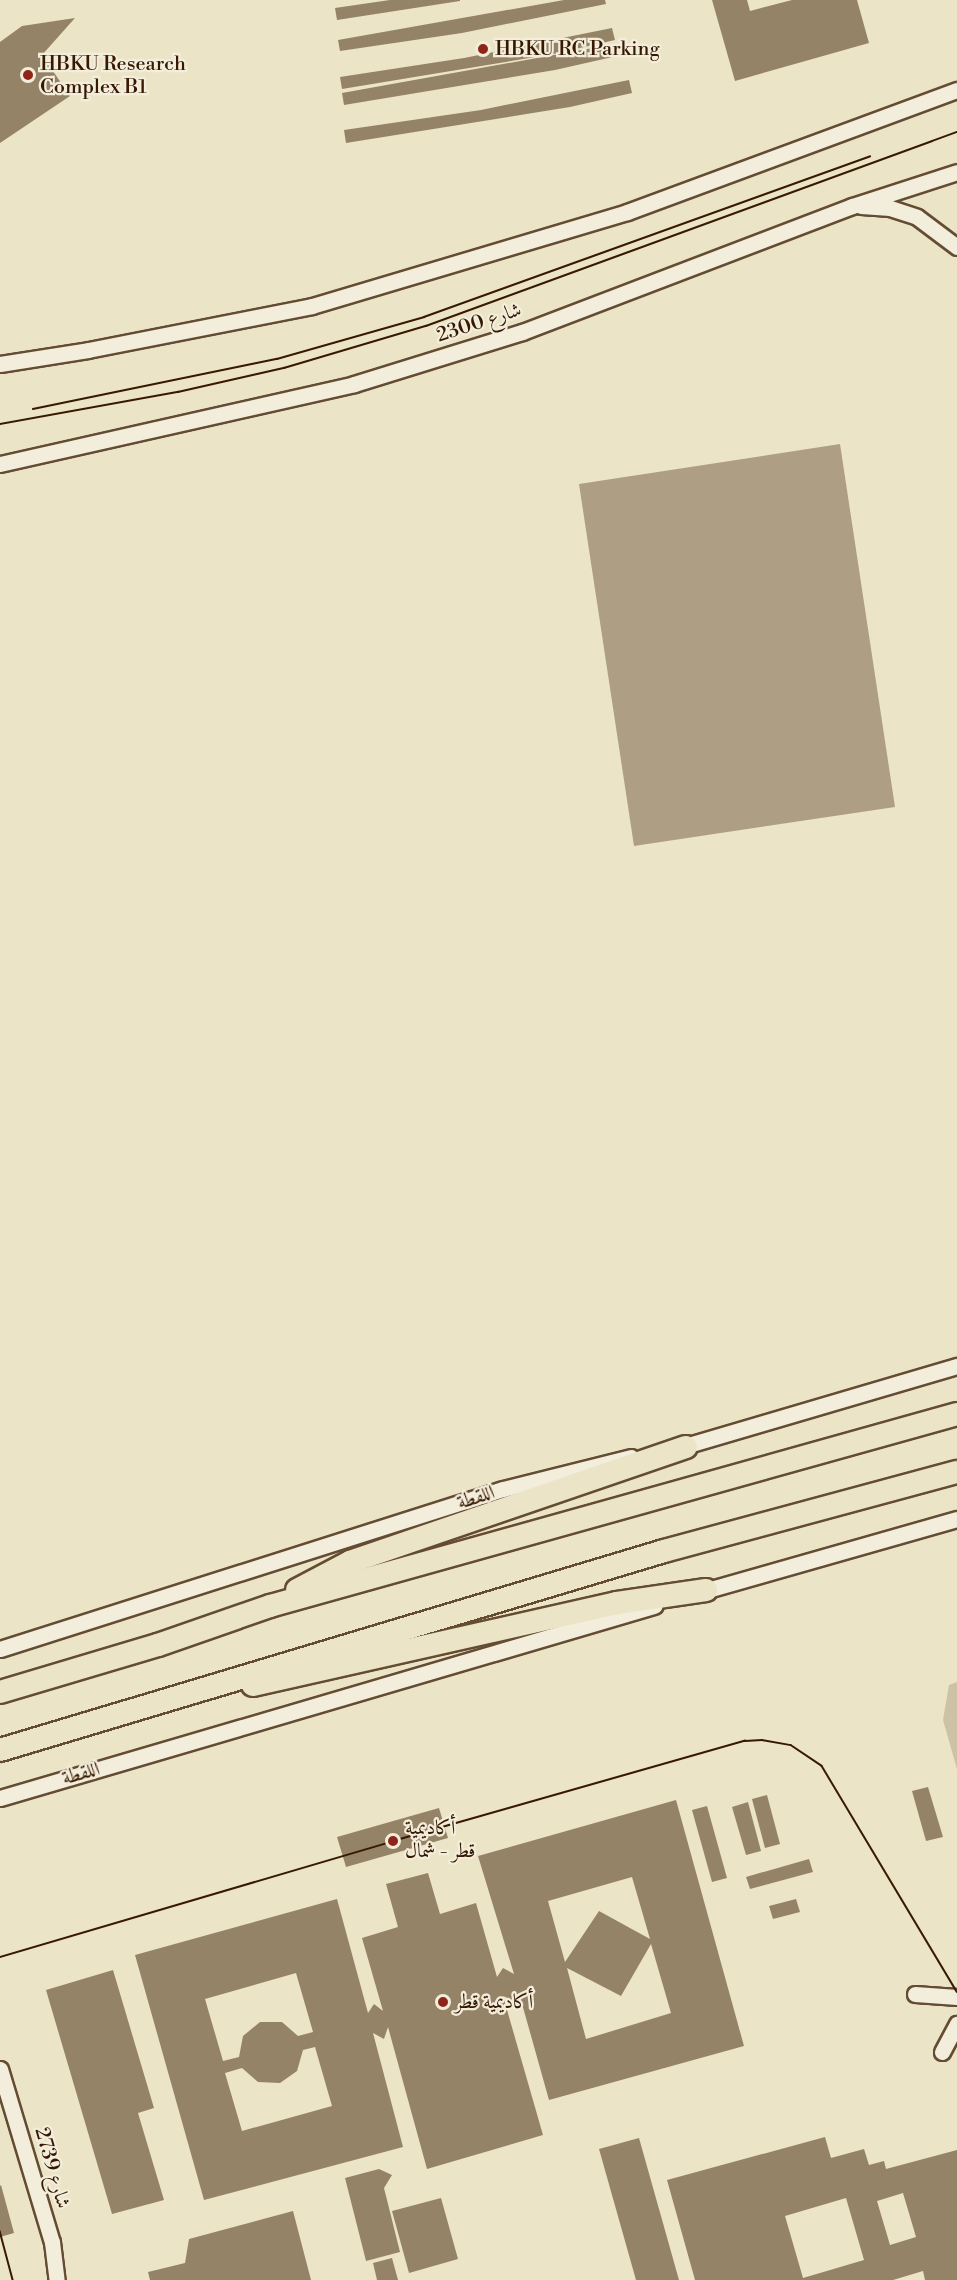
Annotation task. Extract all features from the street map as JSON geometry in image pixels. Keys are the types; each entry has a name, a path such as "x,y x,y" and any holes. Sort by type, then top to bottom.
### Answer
{"main road":[{"path":"0,1692 158,1645 270,1606 957,1414"},
{"path":"270,1606 350,1562 686,1447"},
{"path":"0,1750 653,1554 957,1472"},
{"path":"123,1712 617,1603 706,1590"}],"street":[{"path":"0,364 88,350 312,306 627,212 957,90"},
{"name":"شارع 2300","path":"0,464 354,384 522,332 852,206 957,172"},
{"path":"852,206 890,208 917,217 957,247"},
{"name":"اللقطة","path":"0,1649 503,1489 591,1464 686,1447 957,1366"},
{"name":"اللقطة","path":"0,1798 706,1590 957,1519"},
{"path":"915,1994 957,1997"},
{"path":"942,2052 957,2024"},
{"name":"شارع 2739","path":"0,2069 52,2242 57,2280"}],"shaded area":[{"path":"840,444 895,807 634,846 579,484"},
{"path":"957,1682 957,1769 943,1720 949,1685"}],"building":[{"path":"390,0 460,1 337,20 335,8"},
{"path":"564,0 605,0 606,4 462,33 340,51 338,40"},
{"path":"712,0 747,0 750,11 792,0 857,0 869,43 735,81"},
{"name":"HBKU Research Complex B1","path":"75,18 42,55 70,96 0,143 0,42 22,26"},
{"path":"612,28 615,40 553,54 342,89 340,77 464,58"},
{"path":"615,44 617,56 555,70 344,105 342,93"},
{"path":"629,80 632,93 570,107 346,143 344,130 481,110"},
{"path":"928,1787 943,1837 926,1841 912,1791"},
{"path":"767,1795 780,1844 765,1848 752,1799"},
{"name":"أكاديمية قطر","path":"676,1800 744,2046 549,2100 519,1993 512,2000 503,1996 543,2135 427,2169 388,2027 384,2039 373,2033 403,2147 204,2200 135,1955 337,1899 368,2013 374,2004 383,2011 362,1938 398,1927 386,1884 428,1873 440,1914 476,1903 497,1977 503,1968 514,1974 478,1856","holes":["632,1877 650,1939 599,1911 565,1962 548,1901","651,1944 671,2013 586,2039 567,1968 621,1996","296,1973 313,2032 298,2036 282,2022 260,2022 243,2036 239,2057 223,2061 205,1999","315,2047 332,2106 242,2131 225,2073 242,2068 258,2082 280,2083 297,2071 303,2050"]},
{"path":"748,1802 761,1851 746,1855 732,1807"},
{"path":"707,1806 727,1878 712,1882 692,1810"},
{"path":"439,1808 448,1838 346,1867 337,1837"},
{"path":"809,1859 813,1872 750,1889 746,1877"},
{"path":"796,1899 800,1912 773,1919 769,1906"},
{"path":"113,1970 154,2108 138,2113 164,2200 112,2214 46,1990"},
{"path":"825,2137 831,2158 864,2149 869,2165 884,2161 886,2169 957,2150 957,2280 925,2280 923,2271 893,2280 695,2280 667,2180","holes":["903,2193 916,2237 890,2245 877,2201","846,2198 864,2260 803,2278 785,2216"]},
{"path":"639,2138 679,2280 636,2280 599,2149"},
{"path":"379,2169 392,2175 384,2188 400,2252 366,2261 345,2178"},
{"path":"0,2186 14,2233 0,2237"},
{"path":"441,2198 458,2259 409,2273 392,2211"},
{"path":"293,2211 311,2280 150,2280 148,2272 185,2263 189,2239"},
{"path":"392,2258 398,2280 377,2280 373,2263"}],"tram line":[{"path":"0,424 178,392 284,368 426,326 957,132"},
{"path":"33,409 277,359 424,317 870,156"},
{"path":"0,1957 393,1841 745,1741 762,1740 791,1745 822,1766 957,1992"},
{"path":"0,2231 13,2280"}],"place":[{"name":"HBKU RC Parking","path":"483,49"},
{"name":"HBKU Research Complex B1","path":"28,75"},
{"name":"أكاديمية قطر - شمال","path":"393,1841"},
{"name":"أكاديمية قطر","path":"443,2002"}]}
